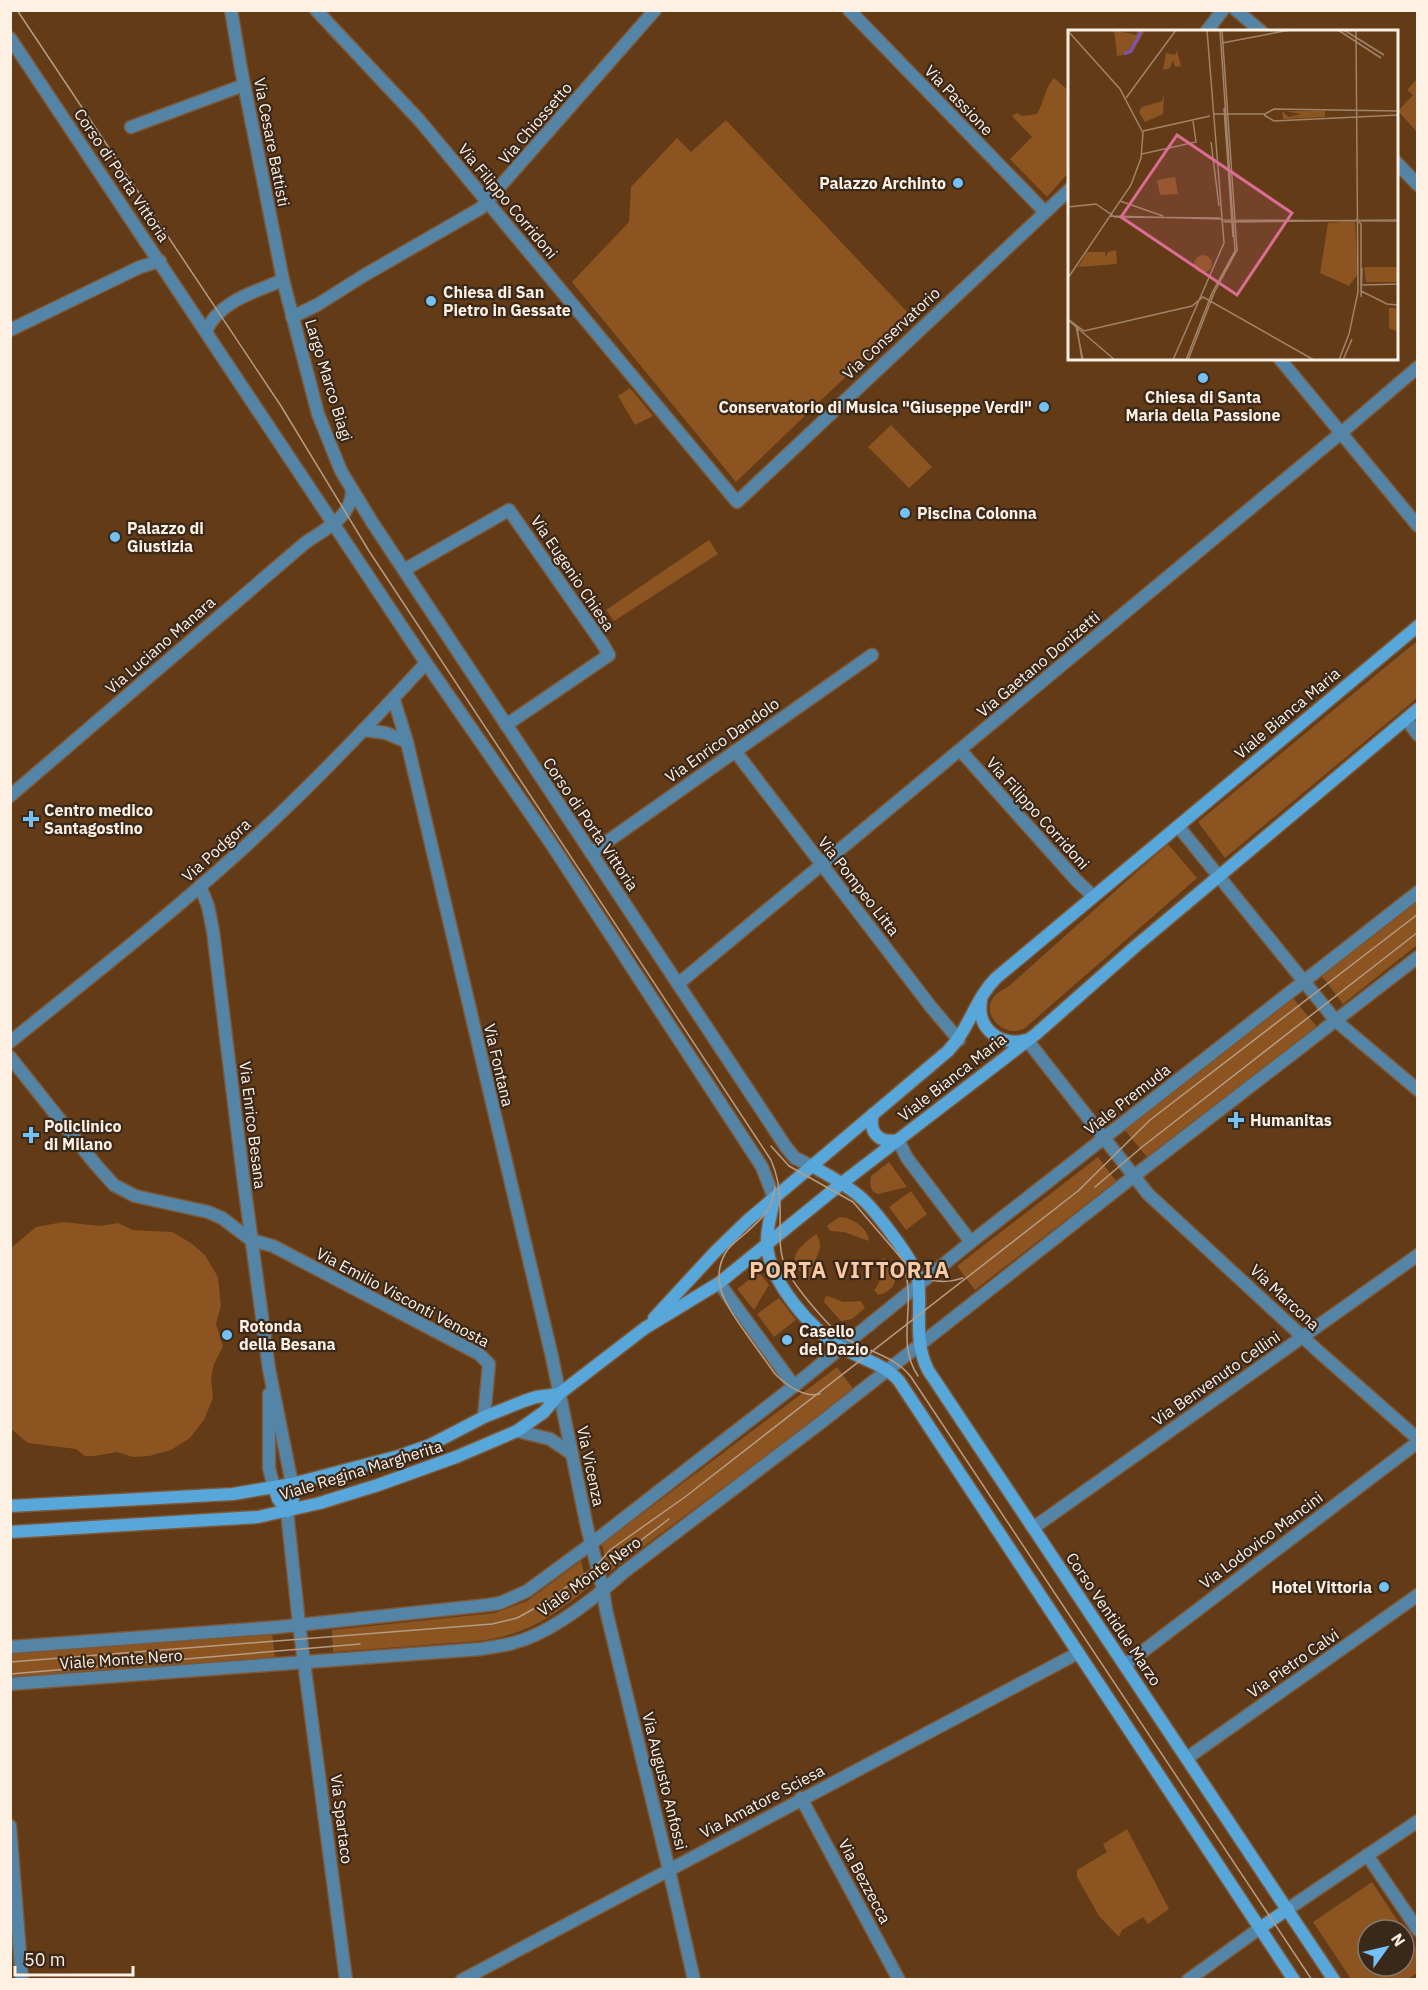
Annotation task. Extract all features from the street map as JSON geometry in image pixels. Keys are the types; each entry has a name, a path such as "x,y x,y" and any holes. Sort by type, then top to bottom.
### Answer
{"main road":[{"name":"Viale Bianca Maria","path":"645,1328 714,1252 959,1040 982,997 996,978 1418,626"},
{"name":"Viale Bianca Maria","path":"842,1183 1027,1040 1418,709"},
{"name":"Viale Bianca Maria","path":"982,997 981,1018 994,1035 1009,1042 1027,1040"},
{"path":"873,1114 872,1128 877,1137 884,1141 898,1140"},
{"path":"812,1166 842,1183 865,1202 916,1271 918,1286"},
{"path":"645,1328 719,1283 842,1183"},
{"path":"774,1198 767,1245 774,1271 785,1289 814,1328 841,1348 889,1370 899,1381 1294,1980"},
{"path":"686,1282 719,1283"},
{"name":"Corso Ventidue Marzo","path":"918,1286 920,1345 922,1359 928,1370 1334,1980"},
{"name":"Viale Regina Margherita","path":"10,1532 258,1517 288,1511 378,1485 456,1457 517,1431 544,1412 559,1394 645,1328"},
{"name":"Viale Regina Margherita","path":"10,1506 233,1494 292,1484 399,1456 430,1445 484,1418 532,1398 559,1394"},
{"path":"274,1487 278,1499 288,1511 293,1499 292,1484"},
{"path":"1260,1928 1288,1909"}],"street":[{"name":"Via Cesare Battisti","path":"231,10 283,280"},
{"name":"Via Filippo Corridoni","path":"316,10 420,121 737,502"},
{"name":"Via Chiossetto","path":"292,316 316,305 481,208 655,10"},
{"name":"Via Passione","path":"849,10 1045,212"},
{"path":"1208,30 1223,10"},
{"path":"1236,10 1260,30"},
{"name":"Corso di Porta Vittoria","path":"10,38 206,331"},
{"path":"131,128 244,85"},
{"path":"1398,164 1418,185"},
{"name":"Via Conservatorio","path":"737,502 1068,191"},
{"path":"10,330 140,267 160,261"},
{"path":"283,280 238,299 224,308 214,316 206,331 426,663 550,842 762,1167 774,1198"},
{"name":"Largo Marco Biagi","path":"283,280 318,414 341,471 352,491"},
{"path":"1281,360 1418,526"},
{"name":"Via Gaetano Donizetti","path":"678,984 1418,367"},
{"path":"333,523 349,508 352,491"},
{"name":"Corso di Porta Vittoria","path":"352,491 786,1147 795,1158 812,1166"},
{"name":"Via Eugenio Chiesa","path":"404,570 509,510 609,655 506,725"},
{"name":"Via Luciano Manara","path":"10,796 305,543 333,523"},
{"name":"Via Enrico Dandolo","path":"591,853 872,655"},
{"name":"Via Podgora","path":"10,1042 200,886 287,808 394,700 426,663"},
{"name":"Via Fontana","path":"394,700 407,742 559,1394"},
{"path":"1406,719 1418,735"},
{"path":"363,730 386,733 407,742"},
{"name":"Via Filippo Corridoni","path":"960,750 1093,896"},
{"name":"Via Pompeo Litta","path":"735,751 959,1040"},
{"path":"1178,826 1336,1021 1418,1090"},
{"name":"Via Enrico Besana","path":"200,886 208,906 213,931 269,1369 292,1484"},
{"name":"Viale Premuda","path":"918,1286 1418,892"},
{"path":"1134,1176 1418,957"},
{"name":"Via Marcona","path":"1027,1040 1148,1194 1418,1440"},
{"path":"10,1057 114,1185 135,1196 208,1212 222,1218 251,1240"},
{"path":"898,1140 907,1158 971,1242"},
{"name":"Viale Monte Nero","path":"10,1684 481,1649 515,1643 546,1629 603,1590 819,1424 1134,1176"},
{"name":"Via Emilio Visconti Venosta","path":"251,1240 273,1246 479,1354 489,1364 484,1418"},
{"name":"Via Benvenuto Cellini","path":"1033,1528 1418,1255"},
{"path":"719,1283 794,1386"},
{"path":"841,1348 918,1286"},
{"name":"Viale Monte Nero","path":"10,1647 299,1624 500,1603 527,1591 591,1544 841,1348"},
{"name":"Via Enrico Besana","path":"269,1369 269,1468 274,1487"},
{"name":"Via Vicenza","path":"559,1394 603,1590"},
{"path":"517,1431 550,1439 572,1454"},
{"name":"Via Lodovico Mancini","path":"1125,1665 1418,1440"},
{"path":"288,1511 305,1662"},
{"name":"Via Augusto Anfossi","path":"603,1590 694,1980"},
{"name":"Via Pietro Calvi","path":"1187,1758 1418,1595"},
{"name":"Via Amatore Sciesa","path":"462,1980 801,1798 1078,1653"},
{"name":"Via Spartaco","path":"305,1662 346,1980"},
{"name":"Via Bezzecca","path":"801,1798 899,1980"},
{"path":"1288,1909 1418,1821"},
{"path":"10,1826 22,1980"},
{"path":"1367,1855 1418,1930"},
{"path":"1188,1980 1260,1928"}],"shaded area":[{"path":"1054,78 1068,90 1068,173 1047,197 1010,159 1032,137 1012,116 1017,113 1022,116 1037,114"},
{"path":"1417,79 1417,132 1398,111 1413,95 1407,90"},
{"path":"726,120 910,315 736,482 572,282 629,222 631,187 677,138 691,152"},
{"path":"630,388 653,416 635,425 618,396"},
{"path":"891,425 932,467 909,488 868,447"},
{"path":"709,540 718,554 614,621 606,610"},
{"path":"1417,641 1417,698 1225,858 1198,822"},
{"path":"1168,844 1197,878 1025,1028 1017,1031 1009,1030 996,1023 990,1009 991,1001 996,994 1009,986"},
{"path":"1417,901 1417,945 1343,1004 1321,975"},
{"path":"1293,998 1317,1027 1147,1157 1124,1129"},
{"path":"1098,1157 1116,1181 975,1290 957,1266"},
{"path":"889,1162 907,1187 875,1193 870,1184 871,1176"},
{"path":"911,1191 927,1214 906,1230 889,1207"},
{"path":"839,1217 858,1224 866,1232 869,1241 844,1232 830,1231 827,1226"},
{"path":"63,1222 100,1226 118,1223 133,1230 172,1232 191,1243 205,1255 218,1277 221,1306 216,1324 223,1346 214,1364 211,1378 213,1398 204,1420 190,1438 171,1450 149,1456 133,1457 117,1452 85,1456 76,1449 28,1443 11,1429 11,1248 36,1227"},
{"path":"816,1234 820,1249 815,1263 815,1276 809,1280 801,1273 795,1261 798,1250"},
{"path":"884,1258 893,1269 895,1279 890,1289 878,1295 874,1290 881,1276 880,1260"},
{"path":"759,1272 769,1285 754,1310 737,1289"},
{"path":"825,1297 843,1302 861,1301 865,1308 852,1319 841,1321 824,1302"},
{"path":"779,1298 796,1320 774,1337 757,1314"},
{"path":"837,1367 854,1390 608,1573 602,1544"},
{"path":"581,1561 588,1588 550,1616 512,1634 479,1641 333,1652 332,1630 495,1613 527,1601"},
{"path":"272,1633 275,1657 11,1678 11,1653"},
{"path":"1127,1829 1169,1909 1148,1924 1143,1917 1122,1930 1119,1937 1099,1916 1077,1877 1077,1870 1107,1852 1103,1844"},
{"path":"1372,1882 1396,1918 1356,1918 1356,1978 1410,1978 1351,1979 1313,1922"},
{"path":"1416,1948 1417,1950 1416,1974"}],"tram line":[{"path":"17,10 281,406 369,551 771,1160 779,1194 781,1253 790,1276 812,1306 838,1333 889,1359 911,1377 1312,1980"},
{"path":"10,1662 492,1624 517,1618 550,1599 597,1565 610,1550 685,1497 1078,1191 1150,1120 1418,914"},
{"path":"1095,1187 1142,1147 1418,932"},
{"path":"771,1146 789,1166 853,1202 914,1273 938,1281 963,1278"},
{"path":"775,1187 774,1195 765,1213 726,1252 719,1274 722,1294 732,1314 775,1374 802,1392 820,1394"},
{"path":"902,1263 907,1278 908,1292 908,1349 918,1376"},
{"path":"595,1575 669,1519"},
{"path":"10,1674 360,1644"}],"place":[{"name":"Palazzo Archinto","path":"958,183"},
{"name":"Chiesa di San Pietro in Gessate","path":"431,301"},
{"name":"Chiesa di Santa Maria della Passione","path":"1203,378"},
{"name":"Conservatorio di Musica \"Giuseppe Verdi\"","path":"1044,407"},
{"name":"Piscina Colonna","path":"905,513"},
{"name":"Palazzo di Giustizia","path":"115,537"},
{"name":"Centro medico Santagostino","path":"31,819"},
{"name":"Humanitas","path":"1236,1120"},
{"name":"Policlinico di Milano","path":"31,1135"},
{"name":"Rotonda della Besana","path":"227,1335"},
{"name":"Casello del Dazio","path":"787,1340"},
{"name":"Hotel Vittoria","path":"1384,1587"}],"district":[{"name":"PORTA VITTORIA","path":"850,1270"}]}
